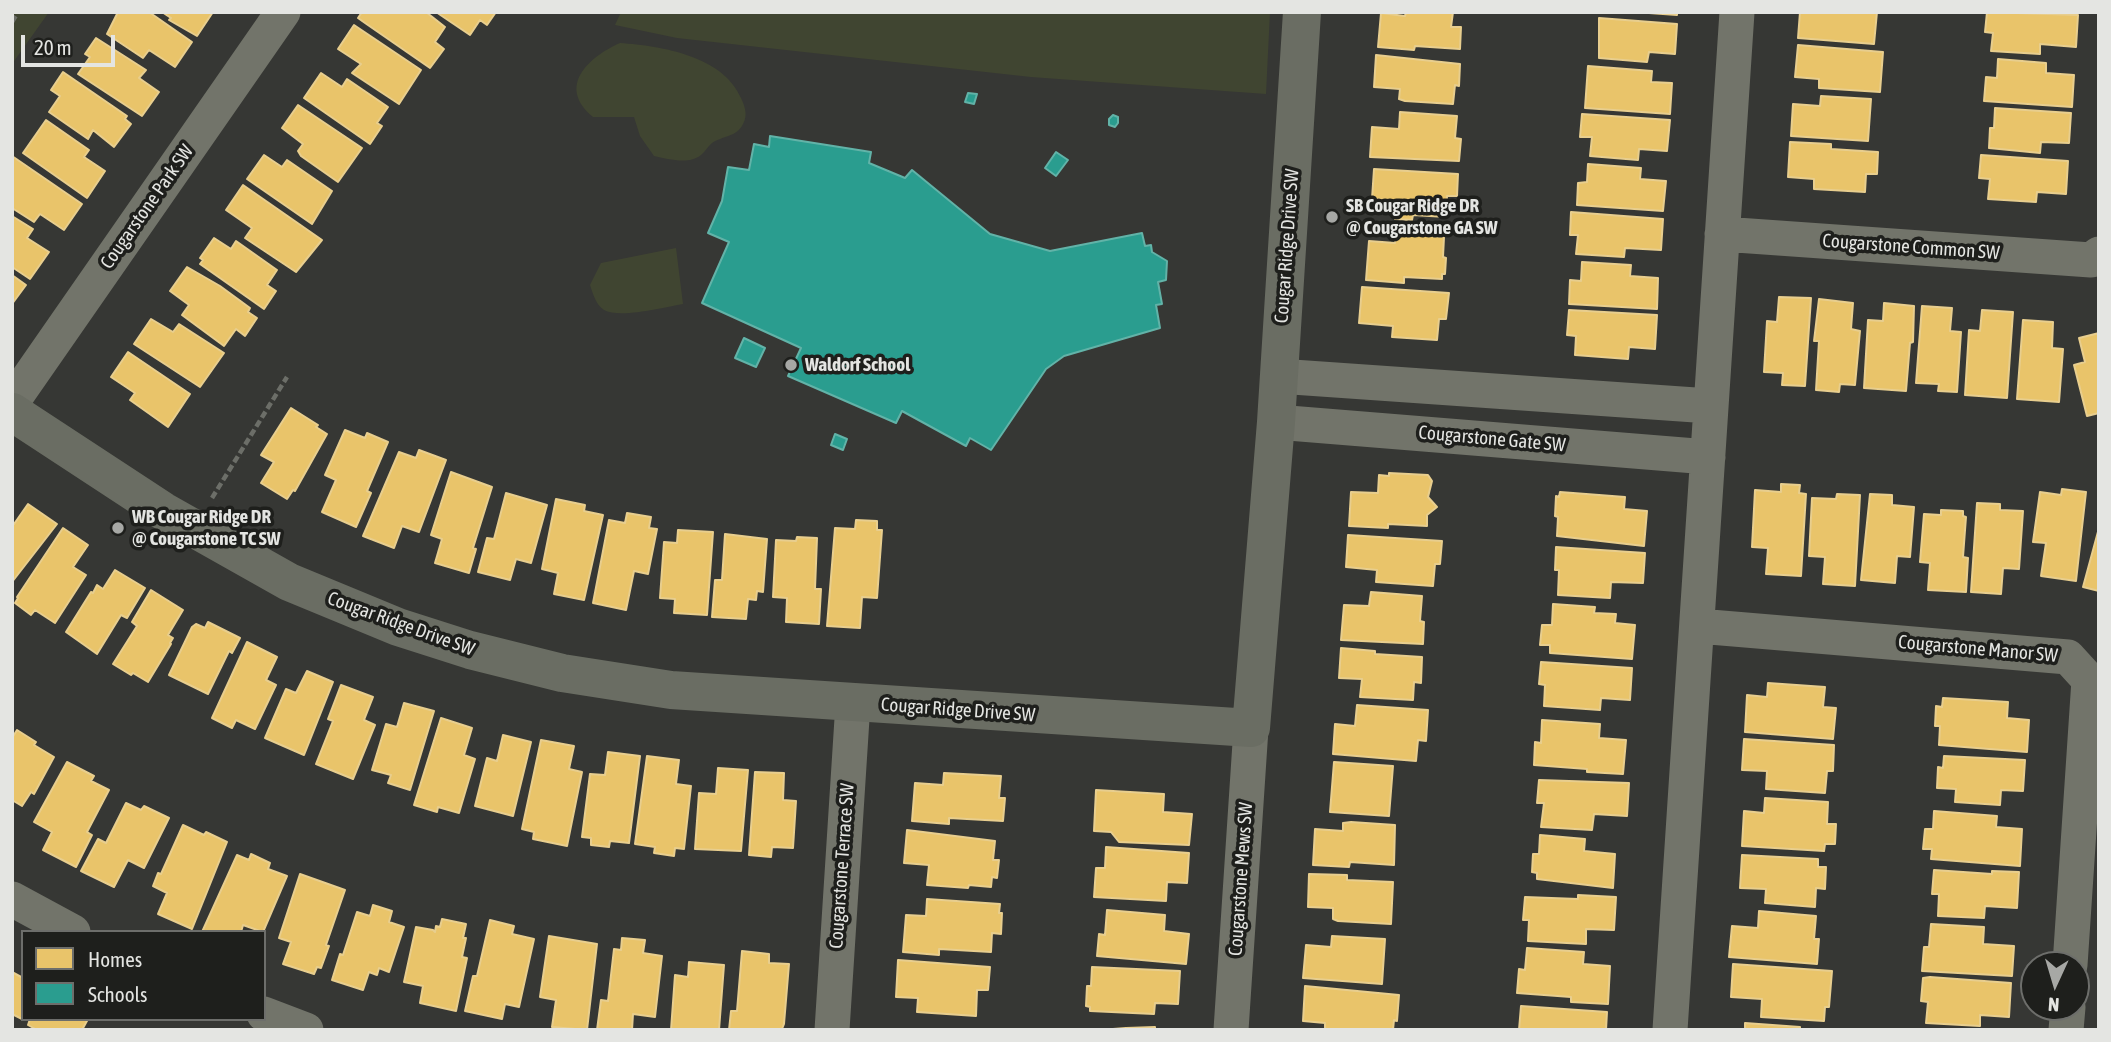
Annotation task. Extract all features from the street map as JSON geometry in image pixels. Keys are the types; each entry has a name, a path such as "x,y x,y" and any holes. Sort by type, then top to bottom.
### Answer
{"street":[{"name":"Cougarstone Park SW","path":"12,402 283,12"},
{"name":"Cougar Ridge Drive SW","path":"12,412 193,528 289,582 398,627 470,650 562,673 671,690 1251,728 1276,422 1303,12"},
{"path":"1670,1030 1737,12"},
{"name":"Cougarstone Common SW","path":"1722,234 2091,260 2099,254"},
{"path":"1278,376 1710,406"},
{"name":"Cougarstone Gate SW","path":"1276,422 1708,457"},
{"name":"Cougarstone Manor SW","path":"1698,626 2068,657 2089,680 2071,951"},
{"name":"Cougarstone Terrace SW","path":"832,1030 853,703"},
{"name":"Cougarstone Mews SW","path":"1231,1030 1251,728"},
{"path":"12,899 69,930"},
{"path":"266,1015 306,1030"}],"path":[{"path":"12,22 18,12"},
{"path":"193,528 287,377"}],"green space":[{"path":"12,12 49,12 12,64"},
{"path":"621,12 1270,12 1266,94 1031,77 677,38 615,25"},
{"path":"620,43 654,47 690,56 720,72 741,98 745,111 743,124 733,134 712,143 696,158 678,160 654,156 640,136 634,117 593,117 582,105 577,94 577,84 588,64"},
{"path":"676,248 683,304 642,312 620,313 604,310 599,305 590,285 601,263"}],"building: Homes":[{"path":"118,12 149,12 192,42 175,67 149,50 143,58 107,34"},
{"path":"162,12 213,12 197,36 169,20 171,18"},
{"path":"362,12 426,12 445,27 435,42 444,49 430,68 358,18"},
{"path":"436,12 496,12 487,25 480,20 470,35"},
{"path":"1406,12 1453,12 1451,27 1461,27 1460,49 1415,46 1414,50 1378,47 1381,13 1405,16"},
{"path":"1635,12 1677,12 1677,15"},
{"path":"1800,12 1877,12 1874,44 1798,38"},
{"path":"1987,12 2078,15 2076,47 2040,44 2040,54 1991,51 1993,33 1985,32"},
{"path":"1599,18 1677,24 1675,54 1649,52 1647,62 1599,58"},
{"path":"354,25 421,70 399,104 352,73 361,64 338,49"},
{"path":"96,38 146,70 139,78 159,92 142,116 78,74 90,57 85,54"},
{"path":"1798,45 1883,52 1880,92 1819,88 1819,79 1795,77"},
{"path":"1376,55 1460,64 1459,86 1455,85 1453,104 1405,101 1399,99 1400,89 1374,87"},
{"path":"1998,59 2046,63 2046,73 2074,75 2072,107 1984,101 1986,77 1997,78"},
{"path":"1588,66 1652,71 1651,82 1672,83 1670,114 1585,108"},
{"path":"63,72 127,116 125,119 131,124 114,147 93,130 88,139 49,112 60,96 51,90"},
{"path":"321,73 342,87 347,79 388,107 377,123 382,126 370,144 304,98"},
{"path":"1821,96 1871,99 1868,141 1791,136 1793,104 1820,106"},
{"path":"298,105 362,148 338,182 301,156 298,151 303,144 282,128"},
{"path":"1995,108 2071,113 2069,143 2041,142 2040,153 1989,148"},
{"path":"1400,112 1457,116 1455,138 1461,139 1459,161 1370,157 1372,127 1399,129"},
{"path":"1582,114 1670,120 1667,151 1639,149 1638,160 1590,156 1592,137 1580,137"},
{"path":"46,120 89,150 84,157 105,171 87,198 23,153"},
{"path":"1790,142 1831,144 1831,149 1878,152 1877,174 1866,174 1865,192 1814,189 1814,179 1788,177"},
{"path":"264,155 282,167 287,160 332,191 312,224 247,179"},
{"path":"1981,155 2068,161 2066,194 2037,192 2036,202 1988,199 1990,179 1979,178"},
{"path":"12,156 82,204 64,230 40,214 34,222 12,208"},
{"path":"1588,164 1641,168 1640,179 1666,181 1663,211 1577,205 1578,183 1587,182"},
{"path":"1374,169 1458,174 1457,196 1447,196 1446,217 1413,215 1412,220 1395,219 1397,201 1372,199"},
{"path":"243,185 322,240 296,272 245,238 252,228 226,210"},
{"path":"1571,212 1663,219 1661,250 1625,248 1624,257 1576,254 1578,235 1570,235"},
{"path":"12,216 33,229 27,238 49,252 30,279 12,267"},
{"path":"1396,234 1444,237 1443,257 1446,258 1442,279 1404,277 1404,283 1366,280 1369,241 1395,243"},
{"path":"214,238 231,249 236,241 277,270 267,285 276,291 264,309 200,264 203,260 200,258"},
{"path":"1582,262 1631,265 1630,276 1658,278 1657,309 1569,304 1570,280 1581,281"},
{"path":"187,267 250,308 248,312 257,318 245,336 236,329 224,346 182,315 189,305 170,291"},
{"path":"12,275 26,285 12,304"},
{"path":"1362,287 1449,293 1446,319 1439,319 1437,340 1392,337 1393,326 1359,323"},
{"path":"1779,297 1811,298 1805,386 1782,385 1783,373 1764,372 1767,321 1777,322"},
{"path":"1819,299 1853,303 1851,329 1860,331 1855,385 1840,384 1839,392 1816,390 1819,341 1814,341"},
{"path":"1884,303 1914,306 1913,342 1910,343 1906,391 1864,388 1868,320 1883,321"},
{"path":"1922,306 1952,308 1950,331 1961,332 1957,392 1938,391 1939,384 1916,383"},
{"path":"1569,310 1657,315 1655,349 1629,347 1628,359 1575,355 1576,336 1567,335"},
{"path":"1982,310 2013,312 2007,398 1965,395 1969,330 1980,331"},
{"path":"151,319 173,332 179,324 224,353 200,387 134,344"},
{"path":"2023,320 2053,322 2052,348 2063,349 2059,402 2017,399"},
{"path":"2099,333 2099,413 2087,416 2074,365 2085,362 2079,338"},
{"path":"128,352 190,394 168,427 130,400 135,393 111,377"},
{"path":"291,408 327,434 295,491 293,490 287,499 261,483 274,462 261,455"},
{"path":"345,430 365,438 367,433 388,442 367,491 371,493 356,527 322,512 336,480 325,475"},
{"path":"419,450 446,460 419,532 402,526 394,548 363,536 399,452 416,458"},
{"path":"451,472 492,487 473,548 476,549 469,573 435,563 442,539 431,535"},
{"path":"1389,473 1428,475 1432,481 1428,497 1437,507 1427,515 1427,526 1349,526 1351,492 1378,493 1379,475 1389,476"},
{"path":"1781,484 1800,485 1799,493 1806,494 1801,576 1766,574 1768,548 1752,547 1755,490 1781,492"},
{"path":"2062,489 2086,492 2076,581 2041,576 2046,543 2033,542 2040,492 2061,495"},
{"path":"1560,492 1625,497 1624,509 1647,511 1644,546 1557,536 1556,496 1559,497"},
{"path":"506,493 547,505 531,563 516,559 510,580 478,572 487,538 494,539"},
{"path":"1837,494 1860,495 1855,586 1823,584 1825,557 1809,556 1812,498 1836,499"},
{"path":"1870,494 1892,495 1892,505 1914,507 1910,557 1897,556 1895,583 1861,580"},
{"path":"556,499 585,505 584,511 603,515 584,600 554,594 558,573 542,569"},
{"path":"1977,503 2000,504 2000,510 2023,511 2019,569 2003,568 2001,594 1971,592"},
{"path":"28,504 57,524 12,582 12,522 14,524"},
{"path":"1941,510 1963,511 1963,516 1966,517 1963,557 1968,558 1966,592 1928,590 1930,563 1920,562 1924,514 1941,515"},
{"path":"627,513 651,517 649,528 657,529 648,574 634,571 626,610 593,603 609,520 625,523"},
{"path":"856,520 877,521 877,530 882,530 877,598 862,597 860,628 827,626 835,528 855,529"},
{"path":"63,528 88,545 73,567 86,575 55,623 35,610 31,615 15,603"},
{"path":"2099,528 2099,591 2083,587"},
{"path":"678,530 713,532 707,615 674,613 675,599 660,598 664,542 677,543"},
{"path":"725,534 767,539 763,592 757,591 756,600 748,599 746,619 712,617 715,580 722,580"},
{"path":"1348,535 1442,541 1440,564 1435,564 1433,586 1376,582 1377,570 1346,567"},
{"path":"797,537 817,538 815,589 821,589 819,624 786,622 787,598 773,597 776,540 796,541"},
{"path":"1556,547 1645,553 1643,583 1611,582 1610,598 1558,595"},
{"path":"115,570 145,588 127,618 121,615 97,654 66,632 91,592 93,593 97,585 103,589"},
{"path":"151,590 183,610 168,635 173,638 171,644 148,682 113,664 137,626 132,622"},
{"path":"1371,592 1422,596 1420,621 1424,622 1423,644 1341,640 1344,605 1369,606"},
{"path":"1553,604 1595,607 1594,613 1616,614 1615,623 1635,625 1632,659 1550,653 1550,645 1540,645 1542,625 1552,625"},
{"path":"208,622 240,638 232,653 229,651 208,694 169,675 192,627 196,624 205,628"},
{"path":"247,642 277,657 266,680 276,685 255,729 236,720 232,728 212,718"},
{"path":"1341,648 1375,651 1375,654 1422,657 1421,683 1414,682 1413,700 1360,697 1362,679 1339,678"},
{"path":"1541,662 1632,668 1630,700 1601,698 1600,710 1544,706 1545,685 1539,684"},
{"path":"307,671 333,682 304,755 265,738 286,689 296,693"},
{"path":"1768,683 1825,687 1823,707 1836,708 1833,739 1745,732 1747,695 1767,697"},
{"path":"341,685 373,697 364,720 375,725 353,779 316,764 333,721 328,719"},
{"path":"1943,698 2008,702 2007,718 2029,720 2027,752 1939,745 1940,726 1935,726 1936,706 1942,707"},
{"path":"404,703 434,711 410,790 388,783 391,775 372,770 386,724 397,727"},
{"path":"1357,705 1428,710 1426,741 1418,740 1416,761 1333,754 1335,724 1355,726"},
{"path":"441,718 472,728 464,755 475,759 459,813 438,807 437,812 414,805"},
{"path":"1542,720 1600,724 1599,738 1626,740 1623,774 1534,765 1535,742 1541,743"},
{"path":"17,730 54,757 34,794 31,792 22,806 12,800 12,738"},
{"path":"503,735 531,742 513,816 475,806 487,758 497,761"},
{"path":"1744,739 1834,745 1833,771 1827,771 1825,793 1766,789 1767,771 1742,770"},
{"path":"541,740 574,746 569,769 582,772 567,846 533,839 534,832 522,829"},
{"path":"608,752 640,756 629,843 610,841 609,847 591,845 591,838 582,837 590,774 605,775"},
{"path":"647,756 679,760 676,784 691,786 684,849 675,848 674,856 654,853 655,847 635,844"},
{"path":"1944,756 2025,760 2023,791 2001,790 2000,805 1955,802 1956,789 1937,788 1938,767 1943,768"},
{"path":"67,762 94,776 91,781 109,790 87,832 92,835 76,867 43,850 52,832 34,822"},
{"path":"1334,762 1393,766 1389,816 1330,812"},
{"path":"718,768 748,770 741,851 695,849 699,793 716,794"},
{"path":"755,772 784,773 783,800 796,801 793,848 772,847 771,857 749,855"},
{"path":"944,773 1001,776 999,798 1005,798 1003,821 949,818 949,824 912,821 915,783 943,785"},
{"path":"1539,780 1629,783 1627,816 1594,814 1592,830 1541,827 1544,803 1537,803"},
{"path":"1096,790 1164,794 1163,812 1192,814 1189,845 1119,842 1111,832 1094,831"},
{"path":"1765,798 1828,802 1827,824 1836,824 1835,844 1825,844 1824,851 1742,846 1744,811 1764,813"},
{"path":"126,803 141,810 144,806 169,818 144,868 128,860 114,887 81,871 98,839 106,843"},
{"path":"1934,811 1997,816 1996,827 2022,829 2020,866 1931,859 1932,849 1923,849 1925,829 1933,829"},
{"path":"1343,823 1395,825 1394,865 1350,862 1349,867 1313,865 1315,829 1343,831"},
{"path":"183,825 227,842 192,929 158,914 167,893 153,886"},
{"path":"907,830 995,841 993,860 999,860 997,878 992,877 991,887 927,885 929,865 904,863"},
{"path":"1540,835 1585,839 1584,851 1615,854 1613,888 1537,879 1537,873 1532,872 1533,854 1539,854"},
{"path":"1106,847 1189,853 1187,883 1167,882 1166,901 1094,897 1096,868 1105,868"},
{"path":"251,854 270,863 268,869 287,876 264,930 243,925 242,930 203,930 237,855 249,860"},
{"path":"1742,855 1818,859 1818,867 1826,867 1825,889 1816,888 1815,907 1765,903 1766,889 1740,888"},
{"path":"1934,870 1992,874 1992,871 2019,872 2017,908 1985,906 1984,918 1938,916 1939,894 1932,894"},
{"path":"300,874 345,890 321,968 317,967 314,974 283,964 291,942 279,938"},
{"path":"1309,874 1347,875 1347,880 1393,882 1391,924 1338,921 1333,919 1333,908 1308,907"},
{"path":"1578,895 1616,897 1614,930 1586,929 1586,944 1528,941 1529,920 1523,920 1525,897 1578,899"},
{"path":"927,899 1000,904 1001,934 992,933 991,952 939,949 939,955 903,952 906,915 926,916"},
{"path":"373,905 392,911 389,922 404,927 389,972 379,968 377,975 369,972 363,990 332,980 357,912 370,916"},
{"path":"1107,910 1165,915 1164,931 1189,934 1186,964 1097,956 1099,934 1105,935"},
{"path":"1759,911 1816,916 1814,939 1819,939 1817,964 1729,957 1732,926 1758,928"},
{"path":"442,919 466,924 462,957 467,958 456,1011 420,1003 423,986 404,982 416,927 435,932"},
{"path":"490,920 514,926 512,934 534,939 519,1007 505,1004 502,1019 465,1011 473,976 477,976"},
{"path":"1931,924 1984,927 1983,944 2014,946 2012,976 1922,971 1924,947 1929,947"},
{"path":"549,936 597,944 587,1030 552,1027 556,1000 540,997"},
{"path":"1332,936 1385,939 1382,984 1303,978 1306,945 1331,947"},
{"path":"622,938 645,940 643,953 662,956 655,1017 633,1014 632,1030 597,1030 601,1000 608,1001 614,949 621,950"},
{"path":"1527,948 1584,952 1583,964 1610,966 1608,1004 1571,1002 1571,997 1517,993 1519,969 1525,970"},
{"path":"742,951 769,954 769,963 789,964 782,1029 729,1030 731,1011 737,1011"},
{"path":"898,960 990,967 988,990 977,990 976,1016 917,1012 918,998 896,997"},
{"path":"689,962 724,965 719,1030 671,1030 675,975 688,977"},
{"path":"1733,964 1832,971 1829,1007 1825,1007 1824,1021 1761,1017 1762,999 1731,997"},
{"path":"1092,967 1180,971 1178,1004 1155,1003 1154,1014 1090,1011 1090,1007 1086,1006"},
{"path":"12,972 21,977 21,1018 12,1014"},
{"path":"1923,978 2011,983 2009,1017 1980,1015 1980,1026 1926,1023 1928,1002 1921,1001"},
{"path":"1305,986 1399,995 1397,1021 1394,1020 1393,1030 1325,1030 1325,1023 1303,1021"},
{"path":"1521,1006 1607,1012 1606,1030 1519,1030"},
{"path":"29,1021 87,1021 82,1030 37,1030 28,1025"},
{"path":"1745,1023 1800,1027 1800,1030 1745,1030"},
{"path":"1155,1027 1155,1030 1100,1030 1126,1028"}],"building: Schools":[{"path":"968,93 977,94 974,104 965,102"},
{"path":"1113,115 1118,117 1115,127 1109,125 1109,119"},
{"path":"770,136 871,152 869,163 905,178 912,170 990,234 1050,251 1142,233 1145,246 1151,245 1152,252 1167,261 1166,280 1158,282 1162,304 1156,305 1160,328 1064,356 1046,369 991,450 970,438 966,446 902,411 896,423 788,376 801,348 702,303 729,242 708,233 722,201 728,167 749,170 754,144 769,147"},
{"path":"1056,152 1068,160 1056,176 1045,168"},
{"path":"744,338 765,348 756,367 735,358"},
{"path":"835,434 847,439 843,450 831,445"}],"place":[{"name":"SB Cougar Ridge DR @ Cougarstone GA SW","path":"1332,217"},
{"name":"Waldorf School","path":"791,365"},
{"name":"WB Cougar Ridge DR @ Cougarstone TC SW","path":"118,528"}]}
